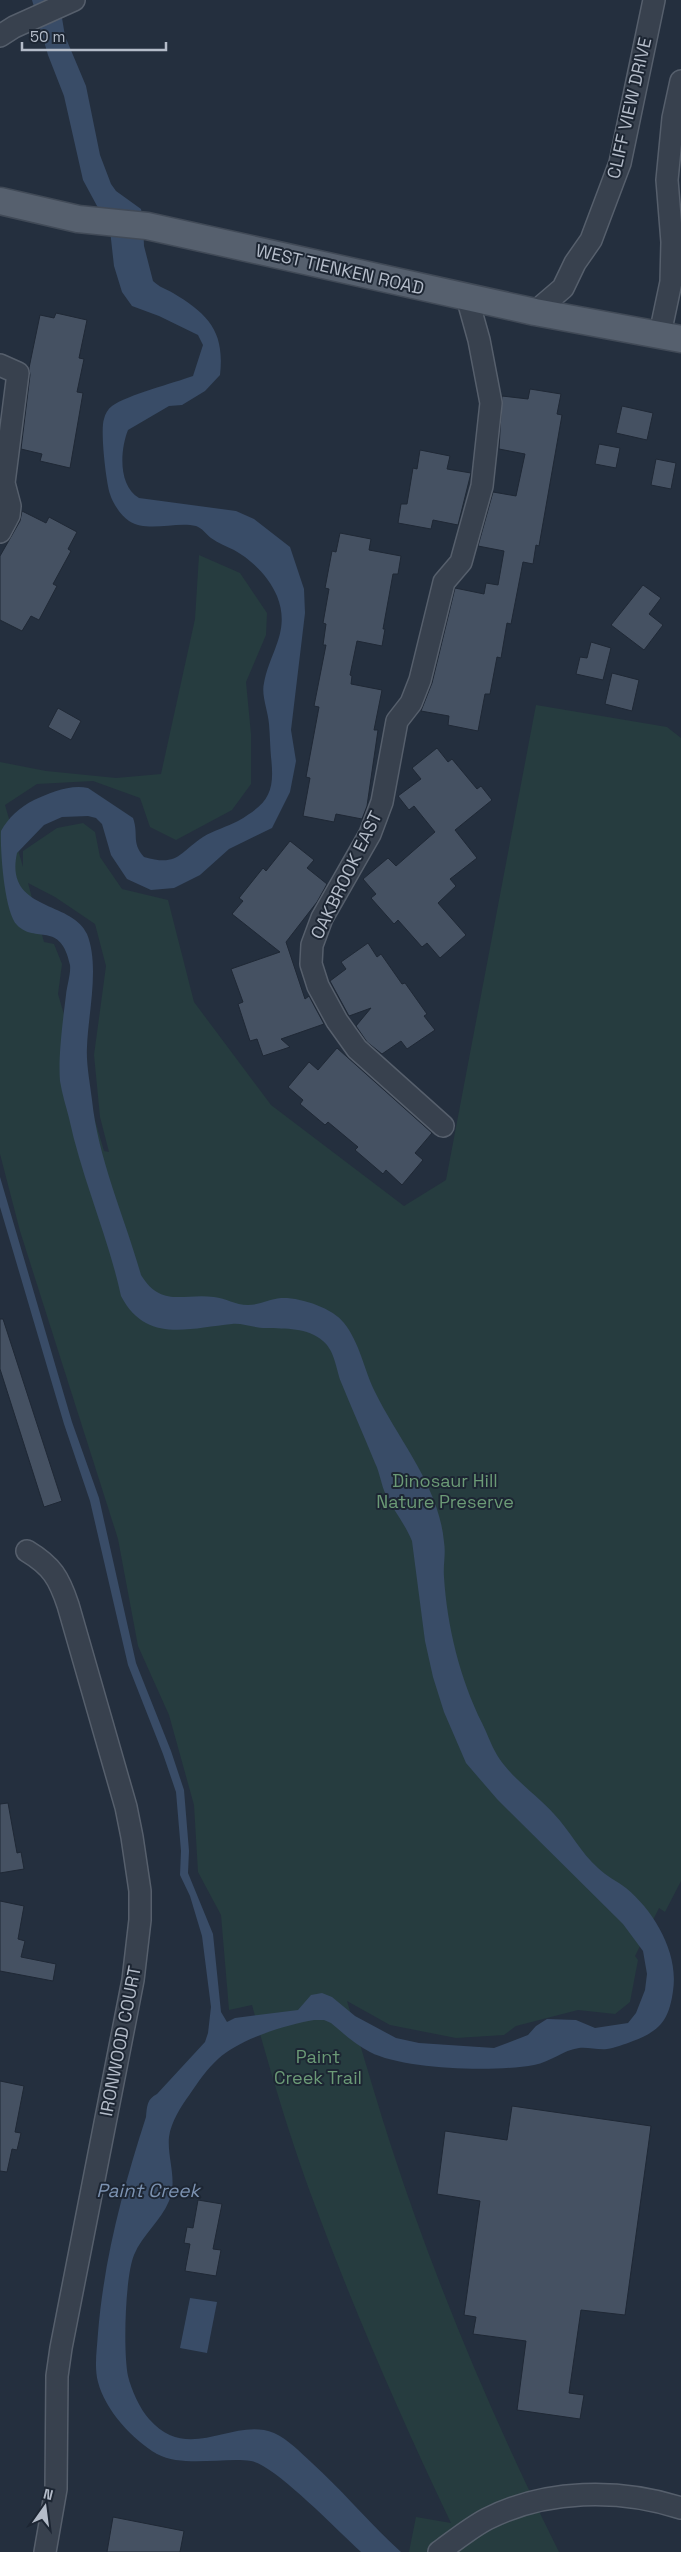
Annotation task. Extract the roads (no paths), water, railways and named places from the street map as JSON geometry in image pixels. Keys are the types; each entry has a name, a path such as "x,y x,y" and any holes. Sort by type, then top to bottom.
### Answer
{"main road":[{"name":"WEST TIENKEN ROAD","path":"0,201 78,219 147,226 535,312 670,336"}],"street":[{"path":"0,36 14,27 74,0"},
{"name":"CLIFF VIEW DRIVE","path":"535,312 563,288 575,263 591,240 620,164 654,0"},
{"path":"670,336 672,242 667,180 673,118 681,80"},
{"name":"OAKBROOK EAST","path":"443,1126 357,1049 337,1021 318,986 311,964 312,944 322,918 370,834 379,810 397,721 411,703 420,680 444,582 461,562 482,486 491,403 479,340 467,297"},
{"path":"0,365 18,373 4,483 10,506 9,516 0,532"},
{"name":"IRONWOOD COURT","path":"27,1551 41,1559 51,1570 60,1582 68,1605 126,1807 140,1891 140,1920 132,1980 60,2348 57,2376 56,2489 45,2552"},
{"path":"439,2552 487,2520 536,2502 614,2494 660,2501 681,2508"}],"water":[{"name":"Paint Creek","path":"32,0 59,0 65,36 86,86 100,155 111,184 116,191 141,209 144,246 153,281 196,308 212,325 220,347 220,375 205,391 182,405 169,406 128,430 122,457 127,485 139,498 236,511 254,519 290,547 304,589 305,613 291,730 296,761 290,792 272,828 229,849 200,875 174,888 151,890 127,879 111,855 102,824 96,818 88,816 62,817 44,825 17,853 16,872 20,886 29,896 68,915 79,923 87,934 91,947 93,975 87,1053 95,1122 106,1166 141,1275 156,1292 173,1297 214,1297 248,1305 281,1298 297,1299 324,1308 344,1323 354,1339 375,1392 417,1464 441,1521 445,1551 444,1573 448,1614 456,1652 467,1689 495,1751 516,1779 560,1821 592,1862 604,1874 626,1888 646,1908 662,1934 672,1962 673,1991 666,2017 650,2033 617,2047 573,2049 534,2065 517,2067 474,2069 427,2066 405,2063 370,2052 355,2043 331,2023 324,2020 314,2020 290,2025 263,2034 227,2052 203,2076 174,2120 169,2137 172,2193 166,2208 137,2248 129,2280 126,2315 126,2365 129,2381 139,2404 149,2419 164,2432 180,2438 195,2439 258,2429 274,2433 285,2439 401,2552 361,2552 291,2487 262,2465 240,2460 179,2460 157,2454 139,2441 121,2423 107,2403 98,2382 96,2370 97,2352 105,2278 116,2224 146,2117 148,2103 205,2042 211,2007 202,1936 190,1896 180,1875 181,1851 176,1792 128,1665 90,1501 64,1424 0,1207 0,1177 72,1422 99,1498 136,1663 171,1751 184,1790 189,1851 188,1873 213,1934 221,2012 227,2022 235,2018 298,2010 311,1995 322,1993 332,1997 355,2016 396,2038 419,2043 494,2048 528,2035 536,2026 547,2019 576,2020 595,2028 628,2023 636,2013 645,1990 647,1974 643,1951 623,1924 497,1799 466,1763 444,1712 433,1677 425,1641 412,1541 384,1491 377,1467 341,1382 333,1355 327,1345 317,1336 296,1330 236,1324 185,1330 170,1330 156,1327 143,1321 131,1311 121,1296 116,1274 74,1141 60,1081 61,1038 70,965 66,951 60,942 47,935 24,930 17,925 13,918 6,894 1,851 1,831 15,813 34,800 67,788 88,788 133,818 136,843 144,857 164,860 177,857 203,837 248,815 268,795 272,779 269,724 263,688 278,641 282,620 281,608 274,589 265,576 247,559 214,540 196,526 153,527 129,521 117,509 111,497 108,488 103,444 104,417 107,412 112,406 128,398 193,376 203,345 198,335 159,316 132,306 122,292 114,266 110,230 83,180 64,96 48,55"},
{"path":"190,2298 217,2302 207,2353 180,2348"}],"park label":[{"name":"Dinosaur Hill Nature Preserve","path":"445,1490"},
{"name":"Paint Creek Trail","path":"318,2066"}]}
